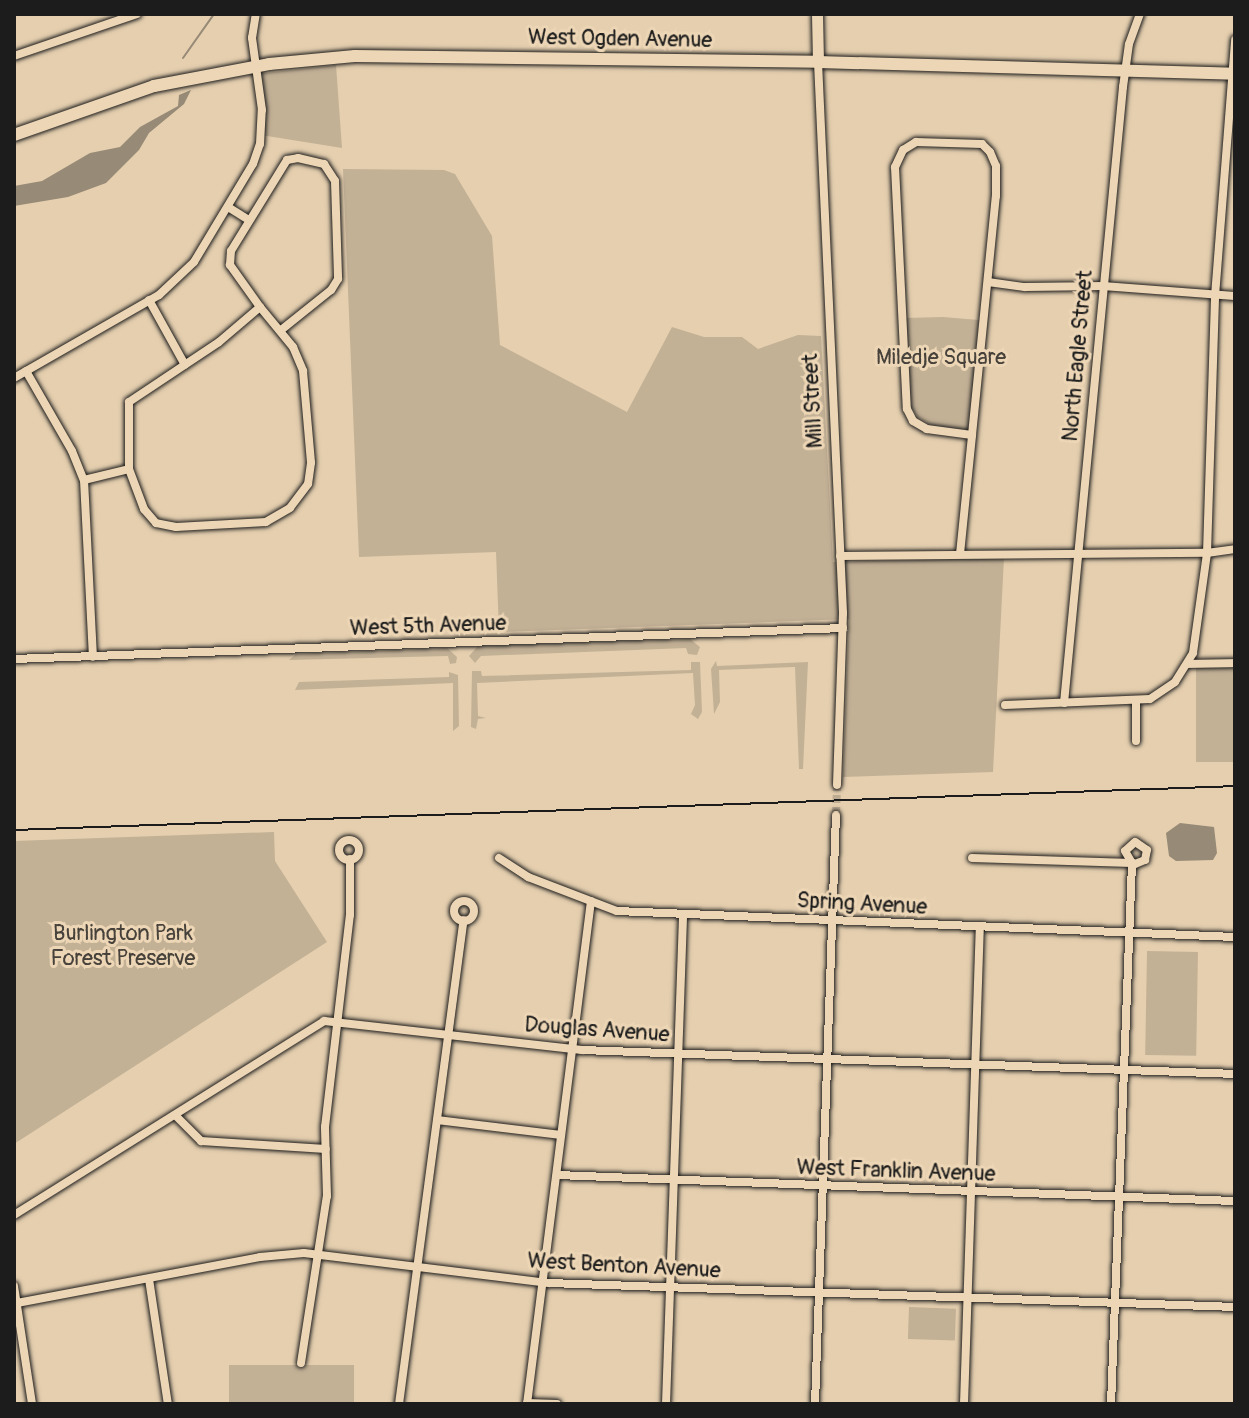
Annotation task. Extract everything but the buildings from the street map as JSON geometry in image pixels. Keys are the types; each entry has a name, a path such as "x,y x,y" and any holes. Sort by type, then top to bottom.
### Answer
{"main road":[{"name":"Mill Street","path":"817,14 818,62"},
{"name":"West Ogden Avenue","path":"14,135 133,92 256,66 391,55 818,62 1233,74"}],"street":[{"path":"14,56 137,14"},
{"path":"14,378 149,300 187,271 253,164 261,136 262,110 252,38 256,14"},
{"name":"North Eagle Street","path":"1064,703 1125,70 1140,14"},
{"path":"1005,705 1136,701 1163,692 1189,664 1196,645 1207,553 1215,296 1235,40"},
{"name":"Mill Street","path":"818,62 843,628 837,785"},
{"path":"960,554 988,282 996,196 993,157 986,147 972,142 916,142 903,150 895,167 907,409 913,421 927,429 972,435"},
{"path":"260,307 185,365 129,402 129,469 147,515 162,525 256,525 290,508 303,492 310,475 309,416 299,358 228,261 249,220 287,160 298,158 324,164 332,171 339,265 336,284 280,331"},
{"path":"228,207 249,220"},
{"path":"988,282 1025,287 1103,286 1235,296"},
{"path":"149,300 185,365"},
{"path":"26,371 72,451 84,480 93,657"},
{"path":"84,480 129,469"},
{"path":"840,556 1207,553 1235,549"},
{"name":"West 5th Avenue","path":"14,659 843,628"},
{"path":"1189,664 1235,663"},
{"path":"1136,701 1136,741"},
{"path":"815,1404 836,815"},
{"name":"Spring Avenue","path":"499,858 528,877 617,911 1235,937"},
{"path":"972,858 1132,863 1111,1404"},
{"path":"301,1363 329,1180 326,1149 350,915 350,859"},
{"path":"557,1404 527,1404 591,901"},
{"path":"666,1404 683,914"},
{"path":"399,1404 464,920"},
{"path":"964,1404 980,927"},
{"name":"Douglas Avenue","path":"14,1215 315,1024 337,1021 573,1050 1235,1074"},
{"path":"175,1115 201,1141 326,1149"},
{"path":"437,1120 561,1135"},
{"name":"West Franklin Avenue","path":"557,1175 1235,1201"},
{"name":"West Benton Avenue","path":"17,1303 260,1257 318,1254 542,1282 1235,1307"},
{"path":"149,1279 168,1404"},
{"path":"14,1286 32,1404"}],"green space":[{"path":"336,65 342,148 261,135 257,74"},
{"path":"343,169 444,170 455,174 492,236 500,345 627,412 672,327 704,337 742,337 758,349 798,335 821,336 833,562 1004,558 993,772 843,777 849,619 499,632 496,552 359,557"},
{"name":"Miledje Square","path":"905,318 979,320 969,430 933,426 918,417 910,405"},
{"path":"690,639 700,647 697,655 688,654 686,648 481,656 475,663 469,656 478,646"},
{"path":"447,648 457,657 456,663 450,664 448,656 289,660 296,654"},
{"path":"716,661 717,666 808,662 803,769 799,769 795,667 719,670 720,702 714,714 711,669"},
{"path":"691,662 700,662 702,712 698,719 691,714 695,705 693,673 477,683 478,716 486,718 478,719 476,729 471,727 472,671 481,671 482,676 691,670"},
{"path":"1196,668 1235,668 1235,762 1196,762"},
{"path":"449,672 458,675 459,726 453,731 453,683 295,690 299,682 449,677"},
{"name":"Burlington Park Forest Preserve","path":"274,832 275,861 327,942 14,1144 14,841"},
{"path":"1147,951 1198,952 1196,1056 1145,1055"},
{"path":"909,1307 956,1309 955,1341 908,1339"},
{"path":"229,1365 354,1365 354,1404 229,1404"}],"shaded area":[{"path":"191,90 184,104 149,133 139,150 106,183 68,197 14,206 14,186 42,181 90,153 120,147 140,127 178,106 179,95"},
{"path":"1180,823 1214,827 1217,853 1213,860 1176,861 1169,856 1166,833"}],"waterway":[{"path":"183,58 214,14"}],"tunnel":[{"path":"836,815 837,785"}],"railway":[{"path":"14,830 1235,786"}]}
